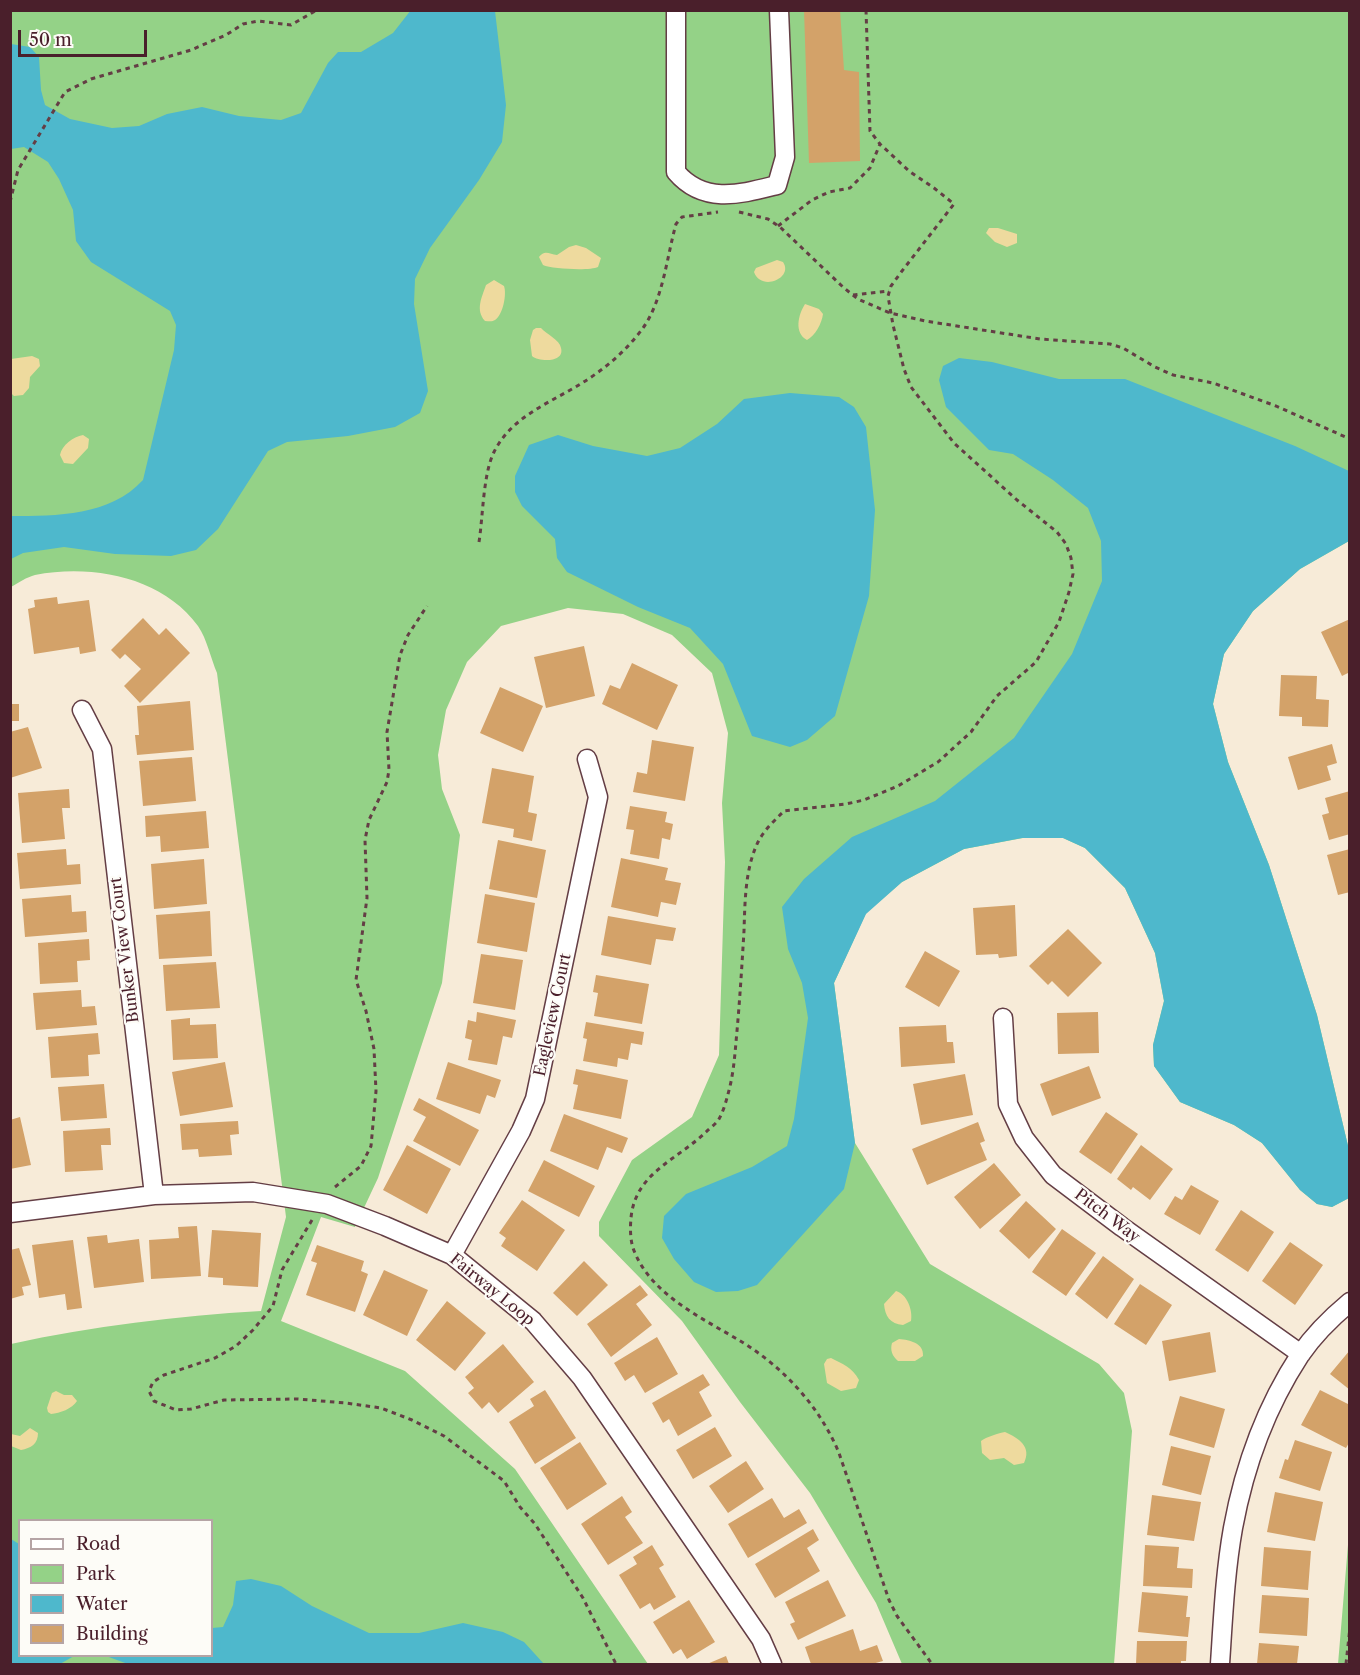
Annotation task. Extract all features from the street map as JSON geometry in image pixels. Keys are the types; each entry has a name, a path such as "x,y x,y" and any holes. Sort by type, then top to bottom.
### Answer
{"street":[{"path":"676,10 676,172 687,184 709,194 742,193 777,184 785,157 779,10"},
{"name":"Bunker View Court","path":"82,710 102,749 154,1195"},
{"name":"Eagleview Court","path":"452,1255 521,1131 535,1099 598,798 587,759"},
{"name":"Pitch Way","path":"1003,1018 1008,1104 1024,1138 1053,1175 1301,1354"},
{"name":"Fairway Loop","path":"10,1213 154,1195 253,1192 327,1204 386,1226 452,1255 534,1321 582,1378 761,1639 772,1665"},
{"path":"1220,1665 1233,1528 1250,1460 1276,1398 1301,1354 1350,1302"}],"path":[{"path":"10,202 18,170 65,92 91,79 191,50 226,35 243,24 258,21 291,25 317,10"},
{"path":"866,10 870,131 880,144 909,171 954,204 889,291 890,313 907,379 947,434 1017,500 1048,523 1066,544 1073,574 1059,622 1036,662 997,696 971,732 938,762 898,786 864,800 784,811 759,840 752,858 745,893 741,990 734,1067 728,1093 719,1120 691,1146 644,1181 632,1209 630,1227 634,1252 658,1284 685,1309 762,1355 800,1390 815,1409 839,1453 889,1600 897,1616 932,1665"},
{"path":"778,226 812,200 829,192 850,188 870,168 880,144"},
{"path":"732,211 760,216 778,226 853,295 890,313 925,321 1040,339 1110,344 1123,348 1173,375 1214,383 1276,406 1350,439"},
{"path":"479,542 488,476 493,454 502,437 528,414 597,373 626,348 644,327 652,309 661,286 676,224 682,217 720,212"},
{"path":"853,295 889,291"},
{"path":"335,1187 361,1166 371,1146 376,1091 374,1049 366,1011 356,980 367,898 365,840 369,820 387,782 389,770 387,732 400,655 408,635 428,606"},
{"path":"312,1219 282,1270 273,1306 263,1319 236,1346 215,1358 164,1375 153,1382 149,1391 154,1401 176,1410 191,1409 224,1400 298,1399 346,1403 381,1408 444,1436 504,1480 583,1598 616,1665"},
{"path":"1346,1665 1350,1627"}],"green space":[{"path":"11,11 1349,11 1349,541 1300,569 1253,611 1224,654 1213,704 1228,762 1269,865 1317,1015 1349,1150 1349,1198 1332,1207 1317,1204 1300,1190 1262,1143 1234,1125 1180,1102 1154,1066 1153,1045 1164,1001 1155,953 1125,888 1085,848 1063,838 1023,838 964,849 902,882 866,913 834,983 855,1143 930,1264 1099,1364 1124,1393 1132,1431 1114,1664 902,1664 876,1603 810,1493 740,1402 682,1321 599,1236 599,1222 632,1160 692,1117 719,1055 725,862 722,803 728,733 712,673 672,635 623,614 568,608 501,626 467,662 446,710 438,755 442,789 460,835 442,983 378,1178 355,1227 321,1217 281,1321 405,1371 515,1469 648,1664 11,1664 11,1344 135,1323 261,1311 286,1217 217,673 204,637 198,626 183,609 166,596 146,585 125,578 80,571 57,572 32,576 11,587"},
{"path":"1349,1533 1349,1664 1338,1664"}],"sand":[{"path":"989,228 998,228 1017,234 1017,243 1007,247 995,242 986,233"},
{"path":"576,245 586,248 601,258 598,267 554,268 543,265 539,257 545,253 557,255"},
{"path":"777,260 783,262 785,268 781,277 769,282 758,278 754,272 756,268"},
{"path":"494,280 504,286 504,304 495,320 485,321 480,312 480,303 486,285"},
{"path":"805,304 819,309 823,314 818,329 807,340 800,333 798,324"},
{"path":"536,328 541,328 560,345 561,353 555,359 545,360 532,356 530,340"},
{"path":"32,356 39,359 40,366 30,377 29,388 23,395 14,396 11,393 11,359"},
{"path":"83,435 89,439 88,448 73,464 64,463 60,455 63,448 75,438"},
{"path":"896,1291 906,1299 911,1312 911,1321 903,1325 892,1321 887,1316 884,1304"},
{"path":"899,1339 912,1341 919,1345 923,1356 915,1361 898,1361 891,1348 892,1343"},
{"path":"831,1358 847,1366 853,1372 859,1380 856,1388 841,1391 827,1383 824,1364 827,1359"},
{"path":"56,1391 64,1395 72,1395 77,1401 66,1410 51,1414 47,1408 52,1393"},
{"path":"30,1428 38,1433 33,1445 21,1450 11,1446 11,1434 20,1436"},
{"path":"1005,1432 1023,1444 1026,1452 1024,1463 1014,1465 1004,1458 990,1460 982,1453 981,1441"}],"water":[{"path":"411,10 495,11 506,105 502,142 479,180 430,248 415,279 414,304 428,391 420,413 395,427 348,436 287,442 268,451 218,529 196,550 171,556 115,554 64,547 23,553 11,559 11,516 82,512 115,501 130,492 143,480 174,350 176,325 170,311 91,262 76,241 73,210 59,179 48,162 24,147 11,149 11,44 30,47 39,57 41,90 45,105 70,119 112,128 139,126 167,114 202,107 239,116 281,120 301,113 328,63 338,52 361,52 393,33"},
{"path":"959,358 992,362 1059,379 1125,379 1295,446 1349,471 1349,541 1300,569 1253,611 1224,654 1213,704 1228,762 1269,865 1317,1015 1349,1150 1349,1198 1332,1207 1317,1204 1300,1190 1262,1143 1234,1125 1180,1102 1154,1066 1153,1045 1164,1001 1155,953 1125,888 1085,848 1063,838 1022,838 964,849 902,882 866,914 834,983 855,1143 844,1189 757,1285 738,1291 716,1292 694,1282 674,1259 662,1238 664,1216 686,1194 752,1167 787,1146 794,1119 808,1018 802,983 788,949 782,907 804,879 852,837 935,801 1014,738 1072,654 1102,581 1101,541 1088,508 1053,480 1013,454 989,450 946,407 939,380 943,366"},
{"path":"790,393 839,397 854,407 866,427 875,510 869,596 835,716 807,740 790,747 752,736 723,664 690,628 638,607 567,572 557,558 555,539 522,506 515,492 515,476 529,445 558,435 593,446 647,456 680,448 717,424 744,399"},
{"path":"11,1539 18,1543 18,1657 72,1657 60,1664 11,1664"},
{"path":"251,1579 281,1586 312,1606 369,1633 419,1633 463,1623 503,1632 524,1642 544,1664 128,1664 109,1657 213,1657 213,1628 223,1627 233,1605 236,1581"}],"building":[{"path":"804,10 840,10 844,70 859,72 860,161 809,163"},
{"path":"57,597 58,604 89,600 96,651 80,654 79,647 34,654 28,609 35,607 34,600"},
{"path":"143,618 159,635 166,628 190,653 140,703 124,686 141,669 125,654 120,659 111,650"},
{"path":"1350,619 1350,672 1342,676 1321,632"},
{"path":"584,646 595,696 546,708 534,657"},
{"path":"632,663 678,685 657,730 602,704 610,685 620,689"},
{"path":"1281,675 1317,676 1316,699 1329,700 1328,727 1302,726 1302,717 1279,716"},
{"path":"500,687 543,706 523,752 480,733"},
{"path":"190,701 194,750 137,755 135,735 139,735 137,706"},
{"path":"10,704 19,704 19,721 10,721"},
{"path":"28,727 42,768 10,778 10,732"},
{"path":"652,740 694,747 685,801 633,792 637,772 647,774"},
{"path":"1332,744 1337,763 1327,766 1331,780 1298,790 1288,757"},
{"path":"192,757 196,801 143,806 139,761"},
{"path":"492,768 534,776 528,812 537,814 532,841 513,837 514,829 482,823"},
{"path":"69,789 70,808 62,808 65,839 22,843 18,793"},
{"path":"1350,791 1350,834 1329,840 1322,815 1329,813 1325,798"},
{"path":"630,806 667,812 665,822 673,824 670,840 662,838 659,859 630,854 634,830 626,829"},
{"path":"206,811 209,848 161,852 160,836 146,837 145,816"},
{"path":"498,840 546,850 537,898 489,889"},
{"path":"66,849 67,865 80,864 81,884 20,889 17,853"},
{"path":"1350,849 1350,892 1338,895 1327,855"},
{"path":"621,858 668,868 665,880 681,883 676,905 661,902 658,917 611,907"},
{"path":"204,859 207,904 154,909 151,864"},
{"path":"485,894 535,903 527,952 477,943"},
{"path":"71,895 72,912 86,911 87,932 25,937 22,899"},
{"path":"1015,905 1017,956 999,958 998,954 976,955 973,908"},
{"path":"210,911 212,956 159,959 156,915"},
{"path":"608,916 676,928 673,941 656,939 651,965 601,955"},
{"path":"1068,929 1102,963 1068,997 1052,981 1048,985 1029,966"},
{"path":"89,939 90,960 77,961 78,982 40,984 38,943"},
{"path":"925,951 960,971 939,1007 905,987"},
{"path":"481,954 523,960 515,1010 473,1003"},
{"path":"216,962 220,1008 166,1011 163,965"},
{"path":"596,975 649,984 642,1024 594,1016 598,993 593,992"},
{"path":"81,990 82,1007 95,1006 97,1025 36,1030 33,993"},
{"path":"477,1012 516,1020 512,1038 503,1036 497,1065 468,1060 472,1040 465,1038 468,1020 476,1022"},
{"path":"1098,1012 1099,1053 1058,1054 1057,1013"},
{"path":"190,1018 190,1025 216,1024 218,1058 173,1060 171,1020"},
{"path":"586,1022 644,1032 642,1045 631,1043 628,1060 618,1058 617,1067 583,1061 587,1039 583,1038"},
{"path":"946,1025 947,1042 953,1042 955,1063 901,1067 899,1027"},
{"path":"98,1033 100,1054 88,1055 89,1076 51,1078 48,1037"},
{"path":"225,1062 233,1107 180,1116 172,1072"},
{"path":"448,1062 501,1080 495,1098 487,1095 480,1114 436,1099"},
{"path":"1089,1066 1101,1098 1052,1116 1040,1084"},
{"path":"576,1069 628,1080 621,1119 573,1109 578,1085 573,1084"},
{"path":"965,1074 973,1115 921,1125 913,1084"},
{"path":"104,1084 107,1118 61,1121 58,1087"},
{"path":"419,1098 479,1130 460,1166 413,1141 426,1117 413,1110"},
{"path":"1106,1112 1138,1134 1111,1174 1079,1152"},
{"path":"564,1114 628,1138 622,1153 607,1147 598,1170 550,1151"},
{"path":"20,1117 31,1165 10,1169 10,1120"},
{"path":"238,1121 239,1134 230,1135 232,1155 199,1157 198,1149 182,1150 180,1124"},
{"path":"978,1122 985,1141 980,1143 987,1160 927,1185 912,1149"},
{"path":"110,1128 111,1145 101,1145 103,1170 65,1172 63,1131"},
{"path":"407,1145 451,1169 427,1214 383,1190"},
{"path":"1141,1145 1173,1169 1150,1200 1133,1187 1131,1190 1117,1179"},
{"path":"544,1160 595,1186 579,1217 528,1191"},
{"path":"994,1163 1021,1195 980,1229 954,1197"},
{"path":"1191,1185 1219,1201 1200,1235 1164,1214 1175,1196 1182,1200"},
{"path":"522,1200 565,1230 537,1271 501,1246 506,1238 499,1233"},
{"path":"1026,1201 1056,1229 1029,1259 999,1231"},
{"path":"1241,1210 1274,1232 1248,1272 1215,1250"},
{"path":"197,1226 201,1276 151,1279 149,1240 179,1238 178,1227"},
{"path":"1062,1229 1096,1253 1066,1296 1032,1272"},
{"path":"212,1230 261,1233 258,1287 223,1285 223,1278 208,1277"},
{"path":"107,1235 108,1243 139,1239 144,1282 94,1288 87,1237"},
{"path":"73,1240 82,1308 67,1310 65,1294 39,1298 32,1245"},
{"path":"1290,1242 1323,1265 1295,1305 1262,1281"},
{"path":"317,1245 364,1261 361,1271 368,1274 355,1312 306,1295 317,1263 311,1261"},
{"path":"19,1248 31,1285 22,1287 24,1295 10,1299 10,1250"},
{"path":"1103,1256 1134,1279 1107,1319 1075,1294"},
{"path":"584,1261 608,1285 577,1316 553,1293"},
{"path":"384,1270 428,1290 407,1336 363,1315"},
{"path":"1140,1284 1172,1305 1146,1345 1114,1324"},
{"path":"640,1285 648,1295 636,1304 652,1325 611,1357 587,1324"},
{"path":"447,1301 486,1333 455,1371 416,1340"},
{"path":"1210,1332 1216,1372 1169,1381 1162,1341"},
{"path":"657,1337 678,1374 645,1393 634,1375 625,1381 614,1363"},
{"path":"503,1344 534,1382 498,1413 489,1402 482,1409 468,1393 474,1388 465,1377"},
{"path":"1350,1350 1350,1390 1330,1374"},
{"path":"703,1374 710,1385 699,1392 712,1416 678,1436 669,1419 663,1423 652,1403"},
{"path":"545,1390 576,1438 535,1464 509,1422 534,1406 530,1399"},
{"path":"1320,1390 1350,1405 1350,1441 1346,1448 1301,1425"},
{"path":"1180,1396 1225,1409 1214,1448 1169,1435"},
{"path":"715,1427 732,1456 693,1479 676,1450"},
{"path":"1295,1440 1332,1452 1320,1491 1279,1478 1285,1459 1288,1460"},
{"path":"580,1442 607,1484 567,1510 540,1468"},
{"path":"1171,1446 1211,1456 1201,1495 1162,1485"},
{"path":"746,1461 764,1489 728,1513 709,1486"},
{"path":"1275,1492 1323,1502 1315,1541 1267,1532"},
{"path":"1152,1495 1201,1502 1194,1541 1147,1535"},
{"path":"622,1496 632,1512 625,1517 643,1543 608,1565 581,1524"},
{"path":"772,1498 784,1518 799,1509 807,1523 748,1558 728,1524"},
{"path":"813,1529 819,1540 807,1548 820,1571 775,1598 755,1564"},
{"path":"652,1545 664,1565 659,1568 676,1597 654,1610 650,1603 640,1609 619,1575 637,1564 633,1557"},
{"path":"1145,1545 1179,1547 1177,1568 1193,1569 1192,1588 1143,1586"},
{"path":"1264,1547 1311,1551 1308,1590 1261,1586"},
{"path":"828,1580 846,1616 798,1640 790,1624 795,1622 785,1602"},
{"path":"1142,1592 1188,1596 1186,1617 1190,1617 1188,1637 1138,1632"},
{"path":"1262,1595 1309,1598 1307,1636 1259,1633"},
{"path":"689,1600 715,1642 687,1659 681,1649 673,1654 653,1622"},
{"path":"853,1629 860,1651 877,1645 883,1661 872,1664 811,1664 805,1647"},
{"path":"1137,1641 1187,1641 1186,1661 1181,1661 1181,1664 1136,1664"},
{"path":"1259,1643 1299,1646 1297,1664 1257,1664"},
{"path":"726,1656 729,1664 707,1664"}]}
